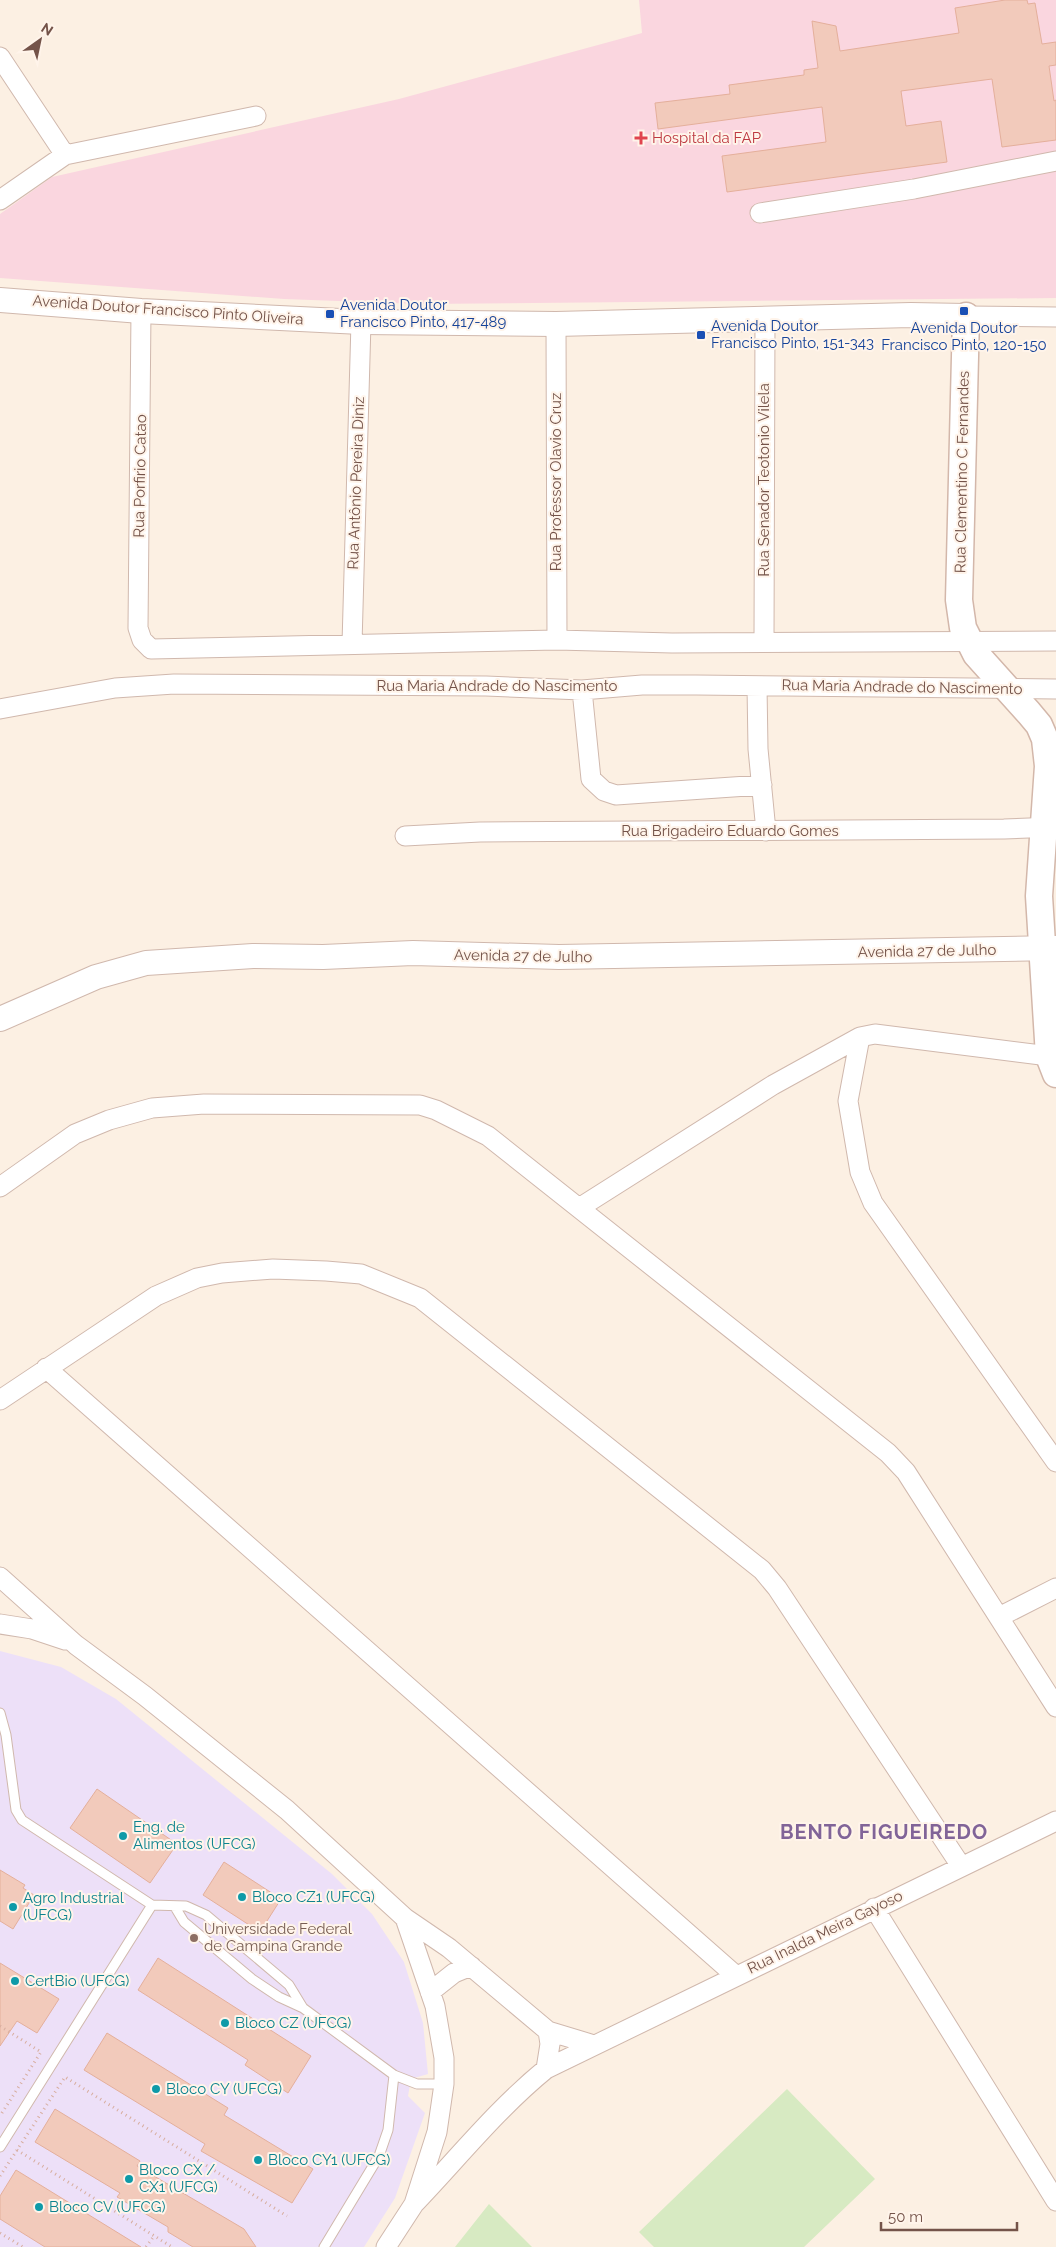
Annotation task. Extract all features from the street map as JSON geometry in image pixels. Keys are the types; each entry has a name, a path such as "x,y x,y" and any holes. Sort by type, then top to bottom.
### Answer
{"main road":[{"name":"Rua Clementino C Fernandes","path":"966,316 959,600 968,639"},
{"path":"968,639 999,681 1039,725 1045,740 1048,766 1050,828 1039,896 1050,948 1053,1065"}],"street":[{"path":"0,57 65,155"},
{"path":"0,200 65,155 256,116"},
{"path":"760,213 914,189 1056,161"},
{"name":"Avenida Doutor Francisco Pinto Oliveira","path":"0,300 141,311 360,322 556,324 677,319 765,319 911,315 1056,318"},
{"name":"Rua Porfirio Catao","path":"141,311 138,628 142,640 151,649 352,644"},
{"name":"Rua Senador Teotonio Vilela","path":"764,642 765,319"},
{"name":"Rua Antônio Pereira Diniz","path":"352,644 360,322"},
{"name":"Rua Professor Olavio Cruz","path":"556,324 557,640"},
{"path":"352,644 557,640 672,643 968,639 1056,641"},
{"name":"Rua Maria Andrade do Nascimento","path":"0,709 115,688 174,684 486,686 582,690 642,685 757,686 999,681 1056,689"},
{"path":"757,686 758,749 766,831"},
{"path":"582,690 591,779 604,791 616,795 762,786"},
{"name":"Rua Brigadeiro Eduardo Gomes","path":"404,836 489,832 1050,828"},
{"name":"Avenida 27 de Julho","path":"0,1019 96,977 155,963 253,956 323,957 413,953 559,958 1050,948"},
{"path":"579,1208 773,1085 860,1037 874,1034 1053,1065"},
{"path":"860,1037 848,1102 860,1172 873,1203 1056,1462"},
{"path":"0,1187 75,1134 109,1120 152,1108 204,1104 420,1105 436,1110 488,1136 888,1453 906,1472 1056,1707"},
{"path":"0,1400 156,1296 197,1278 274,1269 361,1274 420,1298 762,1570 783,1596 961,1866"},
{"path":"46,1368 735,1975"},
{"path":"0,1577 76,1645 145,1696 287,1810 405,1918 471,1966 548,2030 594,2045"},
{"path":"999,1617 1056,1588"},
{"path":"0,1624 55,1635 76,1645"},
{"name":"Rua Inalda Meira Gayoso","path":"414,2204 466,2150 496,2113 546,2068 961,1866 1055,1824"},
{"path":"874,1908 1056,2201"},
{"path":"386,2247 414,2204 437,2132 444,2084 444,2058 430,1992 405,1918"},
{"path":"430,1992 454,1973 471,1966"},
{"path":"546,2068 550,2044 548,2030"},
{"path":"437,2132 443,2142 453,2148 466,2150"}],"lane":[{"path":"0,1712 6,1735 16,1810 22,1820 152,1905 186,1906 206,1915 289,1985 303,2008"},
{"path":"0,2147 152,1905"},
{"path":"174,1907 184,1922 233,1965 267,1990 303,2008 394,2075 417,2084 444,2084"},
{"path":"324,2247 379,2156 388,2130 394,2075"}],"path":[{"path":"0,2026 41,2052 0,2116"},
{"path":"0,2176 65,2077 287,2216"},
{"path":"16,2150 172,2247"},
{"path":"0,2233 23,2247"},
{"path":"146,2247 154,2236"}],"shaded area":[{"name":"Hospital da FAP","path":"639,0 1056,0 1056,298 420,304 284,299 0,278 0,214 52,177 399,99 642,33"},
{"name":"Universidade Federal de Campina Grande","path":"0,1651 61,1667 116,1699 332,1874 372,1914 404,1962 423,2023 428,2074 411,2079 408,2096 425,2113 395,2198 364,2247 0,2247"}],"green space":[{"path":"787,2089 875,2179 804,2247 654,2247 639,2232"},
{"path":"489,2204 532,2247 455,2247"}],"building":[{"path":"1005,0 1027,0 1028,4 1035,3 1042,44 1056,42 1056,65 1049,66 1054,101 1056,100 1056,140 1002,147 992,79 901,91 906,126 941,121 947,162 727,192 722,156 826,142 822,107 658,129 655,103 730,94 729,85 804,75 804,70 818,68 812,21 836,26 840,51 959,33 955,8"},
{"name":"Eng. de Alimentos (UFCG)","path":"97,1789 177,1844 150,1883 70,1828"},
{"name":"Bloco CZ1 (UFCG)","path":"224,1862 281,1899 260,1932 203,1895"},
{"name":"Agro Industrial (UFCG)","path":"0,1870 25,1885 23,1888 34,1895 13,1929 0,1921"},
{"name":"Bloco CZ (UFCG)","path":"158,1958 311,2056 288,2093 245,2065 248,2060 138,1990"},
{"name":"CertBio (UFCG)","path":"0,1963 59,1999 37,2033 17,2021 0,2046"},
{"path":"107,2033 228,2108 224,2115 313,2169 292,2203 201,2151 205,2144 84,2070"},
{"name":"Bloco CX / CX1 (UFCG)","path":"55,2109 140,2161 137,2166 244,2229 256,2247 193,2247 168,2232 168,2227 117,2197 120,2193 35,2142"},
{"name":"Bloco CV (UFCG)","path":"16,2170 141,2247 45,2247 0,2219 0,2196"}],"place":[{"name":"Hospital da FAP","path":"641,138"},
{"name":"Avenida Doutor Francisco Pinto, 120-150","path":"964,311"},
{"name":"Avenida Doutor Francisco Pinto, 417-489","path":"330,314"},
{"name":"Avenida Doutor Francisco Pinto, 151-343","path":"701,335"},
{"name":"Eng. de Alimentos (UFCG)","path":"123,1836"},
{"name":"Bloco CZ1 (UFCG)","path":"242,1897"},
{"name":"Agro Industrial (UFCG)","path":"13,1907"},
{"name":"Universidade Federal de Campina Grande","path":"194,1938"},
{"name":"CertBio (UFCG)","path":"15,1981"},
{"name":"Bloco CZ (UFCG)","path":"225,2023"},
{"name":"Bloco CY (UFCG)","path":"156,2089"},
{"name":"Bloco CY1 (UFCG)","path":"258,2160"},
{"name":"Bloco CX / CX1 (UFCG)","path":"129,2179"},
{"name":"Bloco CV (UFCG)","path":"39,2207"}],"district":[{"name":"BENTO FIGUEIREDO","path":"884,1832"}]}
